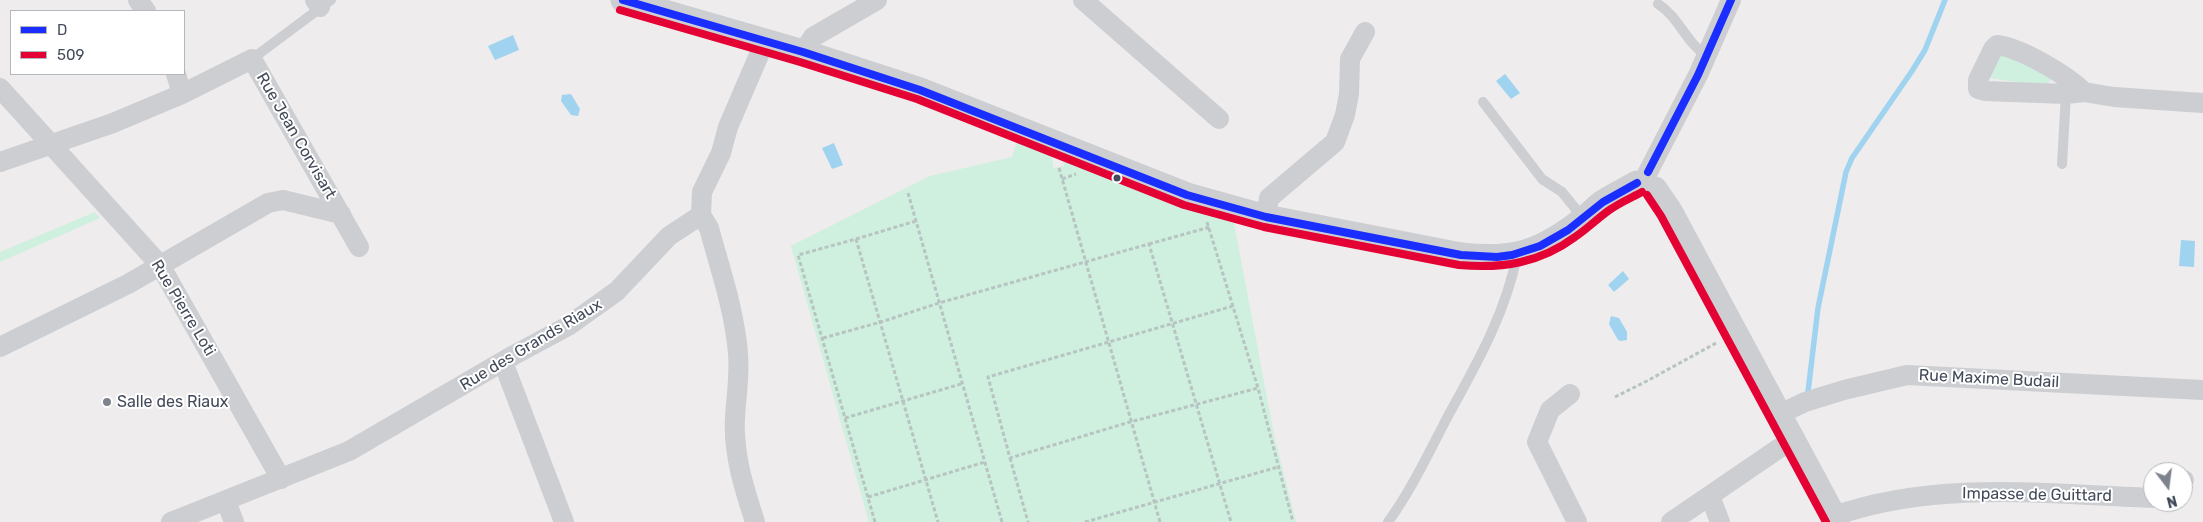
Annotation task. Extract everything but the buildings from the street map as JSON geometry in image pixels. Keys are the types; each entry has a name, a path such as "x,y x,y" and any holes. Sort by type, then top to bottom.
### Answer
{"street":[{"path":"623,0 803,52 920,90 1063,148 1187,195 1266,217 1461,256 1491,258 1517,255 1554,240 1584,219 1603,202 1647,181 1707,56 1731,0"},
{"path":"803,52 813,37 877,0"},
{"path":"1084,0 1219,119"},
{"path":"1266,217 1269,198 1335,142 1345,115 1349,94 1350,59 1365,32"},
{"path":"755,522 741,478 736,448 735,419 740,372 736,339 709,228 701,215 702,192 721,153 728,127 764,41"},
{"path":"0,162 113,123 182,94 252,59"},
{"name":"Rue Jean Corvisart","path":"252,59 359,247"},
{"path":"176,75 182,94"},
{"name":"Rue Pierre Loti","path":"0,88 160,265 281,479"},
{"path":"2075,93 2203,103"},
{"path":"1647,181 1670,211 1835,519"},
{"name":"Rue Jean Corvisart","path":"0,347 128,284 275,201 283,200 341,214"},
{"name":"Rue des Grands Riaux","path":"171,522 349,451 589,313 617,291 669,236 701,215"},
{"path":"503,362 564,522"},
{"name":"Rue Maxime Budail","path":"1780,414 1805,402 1844,390 1907,375 2203,390"},
{"path":"1570,394 1550,410 1537,442 1577,522"},
{"path":"1671,522 1794,440"},
{"name":"Impasse de Guittard","path":"1835,519 1864,505 1912,497 1985,492 2143,498"},
{"path":"1710,496 1720,522"},
{"path":"226,500 234,522"}],"lane":[{"path":"252,59 322,2"},
{"path":"1658,4 1672,14 1698,50 1707,56"},
{"path":"2062,164 2075,93"},
{"path":"1484,102 1542,179 1562,192 1584,219"},
{"path":"1388,522 1407,494 1494,330 1508,292 1517,255"}],"path":[{"path":"1063,148 1058,160 1062,179 1160,522"},
{"path":"1062,179 1077,173 1084,174"},
{"path":"908,193 961,384 1002,522"},
{"path":"1206,220 1210,227 1258,388 1293,522"},
{"path":"875,522 798,256 916,221"},
{"path":"823,338 939,303 1210,227"},
{"path":"856,239 938,522"},
{"path":"1149,244 1231,522"},
{"path":"1028,522 988,377 1233,306"},
{"path":"1615,397 1648,381 1724,338"},
{"path":"846,418 961,384"},
{"path":"1010,458 1130,422 1258,388"},
{"path":"868,497 985,462"},
{"path":"1085,522 1278,467"}],"green space":[{"path":"1998,54 2025,64 2051,79 2048,84 2042,86 1990,78"},
{"path":"1017,141 1052,156 1053,168 1064,166 1063,160 1178,207 1234,223 1274,435 1296,522 869,522 791,246 930,176 1012,157"},
{"path":"95,212 100,218 0,262 0,252"}],"water":[{"path":"513,35 519,50 495,60 488,46"},
{"path":"1505,74 1520,93 1511,99 1496,81"},
{"path":"571,94 580,109 578,116 571,115 561,101 562,95"},
{"path":"834,143 843,165 832,169 822,148"},
{"path":"2181,240 2195,241 2194,267 2179,266"},
{"path":"1623,271 1629,279 1614,292 1608,285"},
{"path":"1611,316 1619,318 1627,332 1627,340 1618,340 1609,324"}],"waterway":[{"path":"1808,392 1818,308 1846,172 1852,158 1925,50 1945,0"}],"transit line":[{"name":"D","path":"623,0 803,52 920,90 1187,195 1266,217 1461,255 1497,257 1512,255 1540,246 1568,230 1603,202 1637,183"},
{"name":"D","path":"1648,172 1698,75 1731,0"},
{"name":"509","path":"620,10 800,62 917,99 1184,205 1264,227 1459,265 1505,265 1548,253 1562,246 1612,208 1642,192"},
{"name":"509","path":"1647,195 1661,216 1826,522"}],"place":[{"name":"Salle des Riaux","path":"107,402"}]}
